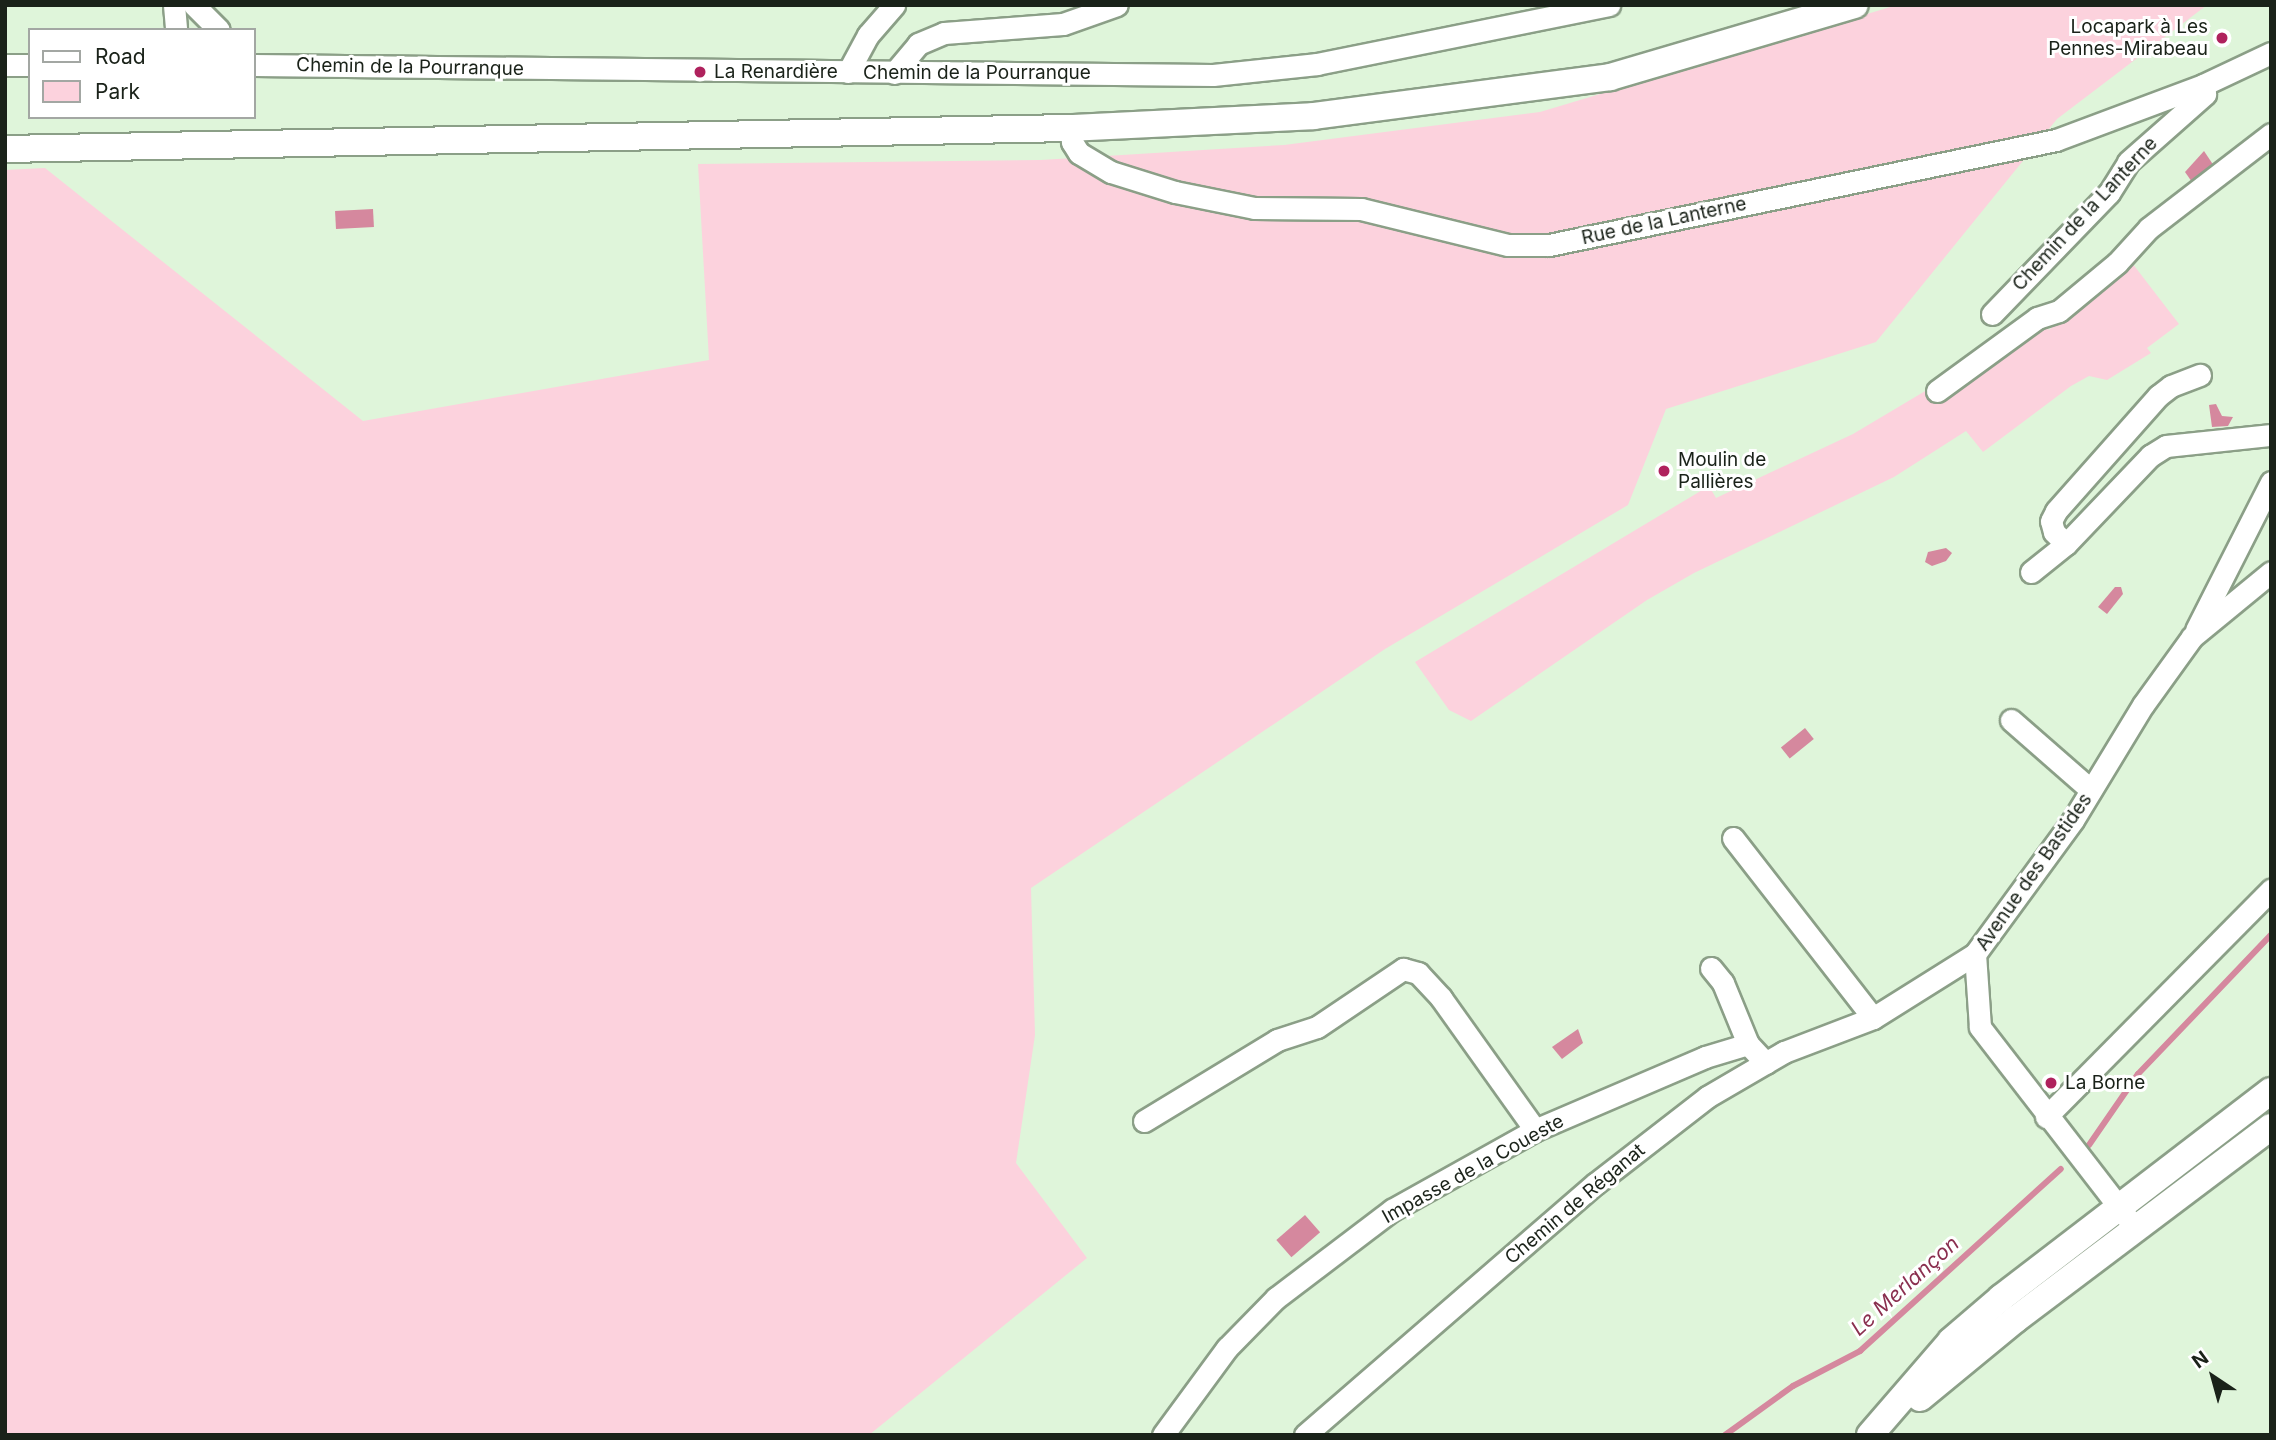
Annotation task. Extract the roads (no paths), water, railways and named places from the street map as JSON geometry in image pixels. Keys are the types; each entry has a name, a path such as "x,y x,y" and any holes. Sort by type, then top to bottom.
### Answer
{"main road":[{"path":"1528,89 1814,5"},
{"path":"5,149 1071,128 1314,116 1610,78 1855,5"},
{"path":"1870,1435 1951,1341 2117,1206 2271,1091"},
{"path":"1890,1435 1923,1394 1958,1365 2271,1127"}],"street":[{"path":"174,5 176,28"},
{"path":"194,5 217,28"},
{"path":"848,72 868,34 894,5"},
{"path":"894,73 918,44 944,33 1063,24 1116,5"},
{"name":"Chemin de la Pourranque","path":"256,65 1213,75 1317,64 1609,5"},
{"name":"Rue de la Lanterne","path":"1071,128 1072,142 1079,153 1111,172 1175,192 1254,208 1361,209 1508,245 1549,245 2043,143 2203,85 2270,55"},
{"path":"5,65 28,65"},
{"name":"Chemin de la Lanterne","path":"1992,314 2109,193 2128,162 2205,94 2203,85"},
{"path":"1937,391 2037,318 2059,311 2118,263 2149,228 2271,134"},
{"path":"2066,544 2054,532 2051,521 2056,511 2158,396 2171,386 2200,375"},
{"path":"2031,572 2066,544 2150,456 2166,446 2271,435"},
{"path":"2192,637 2271,482"},
{"name":"Avenue des Bastides","path":"2136,1228 2046,1117 1980,1027 1975,954 2091,790 2143,705 2192,637 2271,572"},
{"path":"2011,720 2091,790"},
{"path":"1733,838 1873,1018"},
{"path":"2046,1117 2271,890"},
{"name":"Chemin de Réganat","path":"1305,1435 1595,1184 1707,1097 1766,1063 1873,1018 1975,954"},
{"path":"1144,1121 1277,1040 1317,1027 1403,968 1418,973 1441,998 1535,1130"},
{"path":"1711,968 1723,983 1748,1044 1766,1063"},
{"name":"Impasse de la Coueste","path":"1163,1435 1227,1348 1276,1298 1392,1210 1535,1130 1705,1057 1748,1044"}],"waterway":[{"name":"Le Merlançon","path":"2089,1145 2138,1074 2271,935"},
{"name":"Le Merlançon","path":"1725,1435 1793,1386 1860,1351 2061,1169"}],"place":[{"name":"Locapark à Les Pennes-Mirabeau","path":"2222,38"},
{"name":"La Renardière","path":"700,72"},
{"name":"Moulin de Pallières","path":"1664,471"},
{"name":"La Borne","path":"2051,1083"}]}
